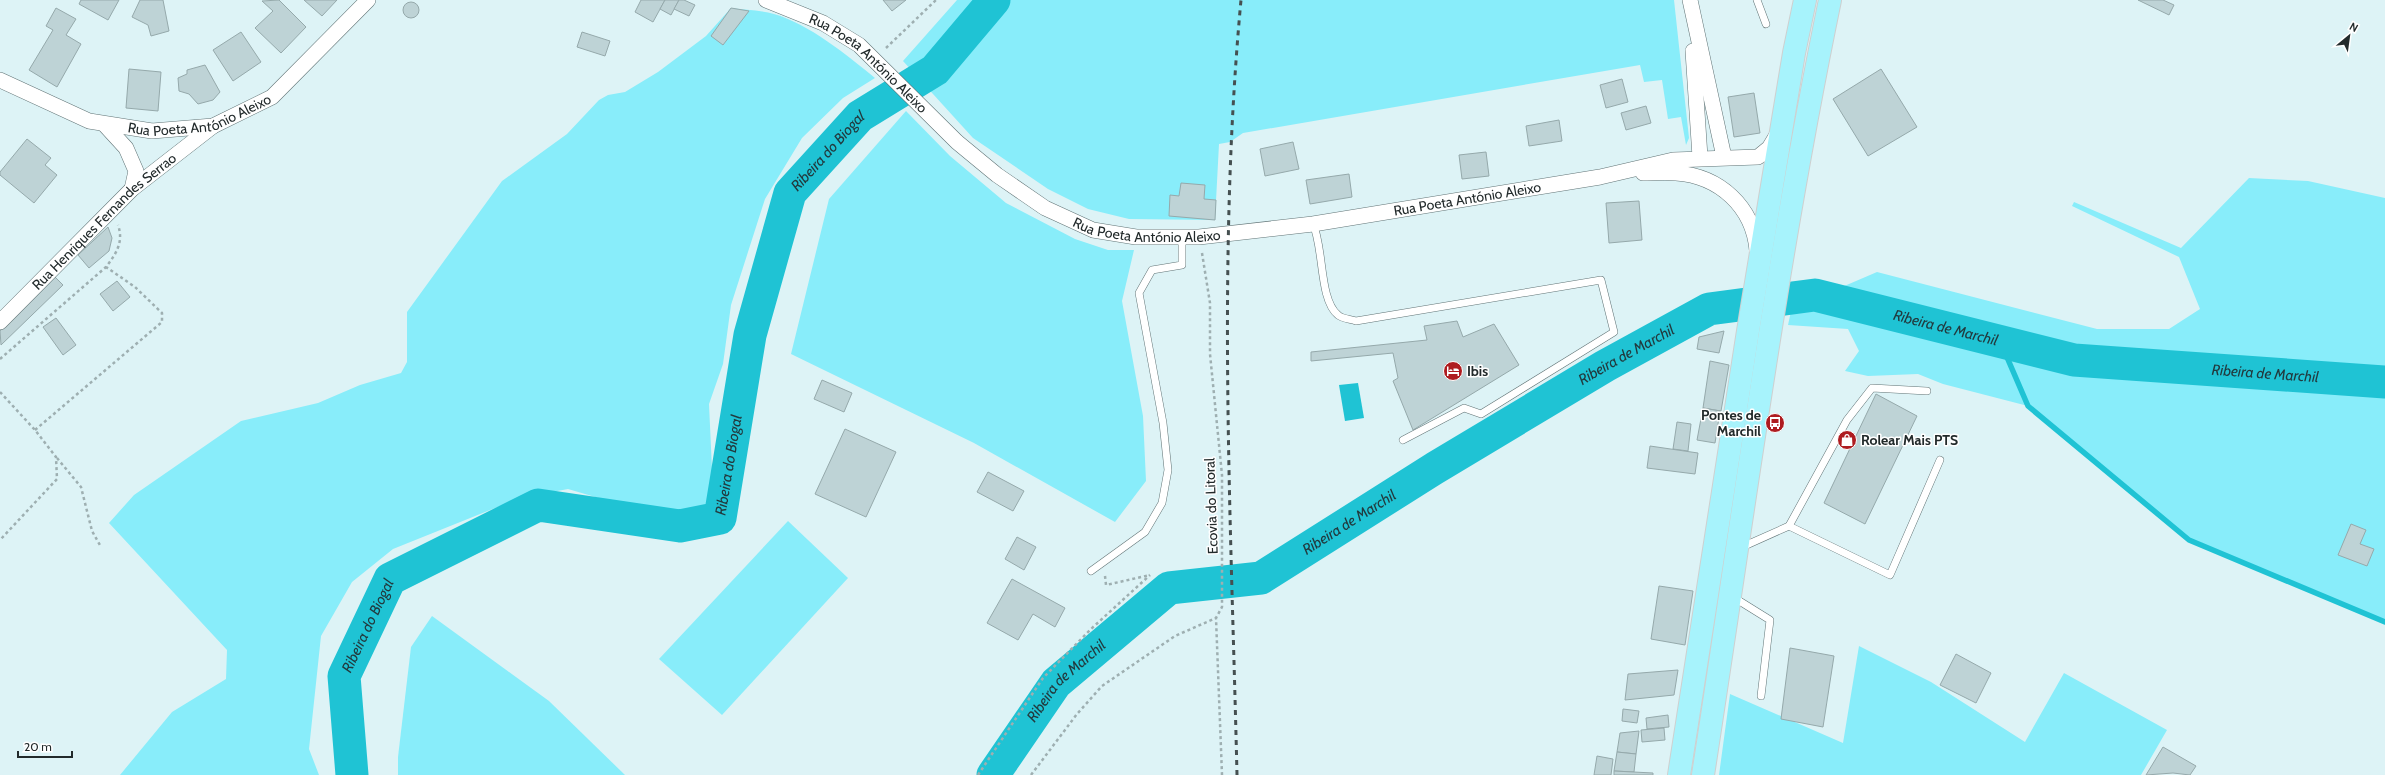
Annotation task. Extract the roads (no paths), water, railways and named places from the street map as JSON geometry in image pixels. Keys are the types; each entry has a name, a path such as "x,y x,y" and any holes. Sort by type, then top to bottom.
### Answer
{"main road":[{"path":"1680,775 1748,331 1781,129 1805,0"},
{"path":"1703,775 1780,275 1812,88 1830,0"}],"street":[{"name":"Rua Poeta António Aleixo","path":"0,80 89,121 152,131 213,126 272,97 366,0"},
{"name":"Rua Poeta António Aleixo","path":"766,0 823,23 859,45 890,73 957,142 991,171 1045,208 1093,230 1136,237 1199,237 1313,224 1600,177 1673,160 1700,157 1758,157 1769,148 1781,129"},
{"path":"1689,0 1700,157"},
{"path":"1689,0 1724,157"},
{"path":"104,124 128,154 136,172 132,189"},
{"name":"Rua Henriques Fernandes Serrao","path":"0,322 132,189 213,126"},
{"name":"Rua Poeta António Aleixo","path":"1600,177 1678,173 1702,179 1724,189 1737,201 1748,216 1756,235 1758,270"}],"lane":[{"path":"1757,0 1766,24"},
{"path":"1313,224 1318,236 1328,301 1338,316 1356,321 1601,280 1614,332 1481,414 1464,408 1403,440"},
{"path":"1091,571 1145,532 1162,503 1168,470 1163,423 1139,293 1152,270 1182,265 1182,237"},
{"path":"1738,549 1789,526 1847,420 1872,388 1927,391"},
{"path":"1789,526 1890,575 1940,460"},
{"path":"1731,595 1770,620 1761,696"}],"waterway":[{"name":"Ribeira do Biogal","path":"352,775 344,676 390,579 538,505 680,526 720,518 750,335 790,193 860,116 935,70 994,0"},
{"name":"Ribeira de Marchil","path":"993,775 1056,683 1169,588 1261,578 1435,468 1605,366 1709,309 1815,295 2074,360 2385,382"},
{"path":"2000,341 2028,406 2189,540 2385,622"}],"railway":[{"path":"1237,775 1229,484 1228,291 1229,194 1241,0"}],"place":[{"name":"Ibis","path":"1453,371"},
{"name":"Pontes de Marchil","path":"1775,423"},
{"name":"Rolear Mais PTS","path":"1847,440"}]}
